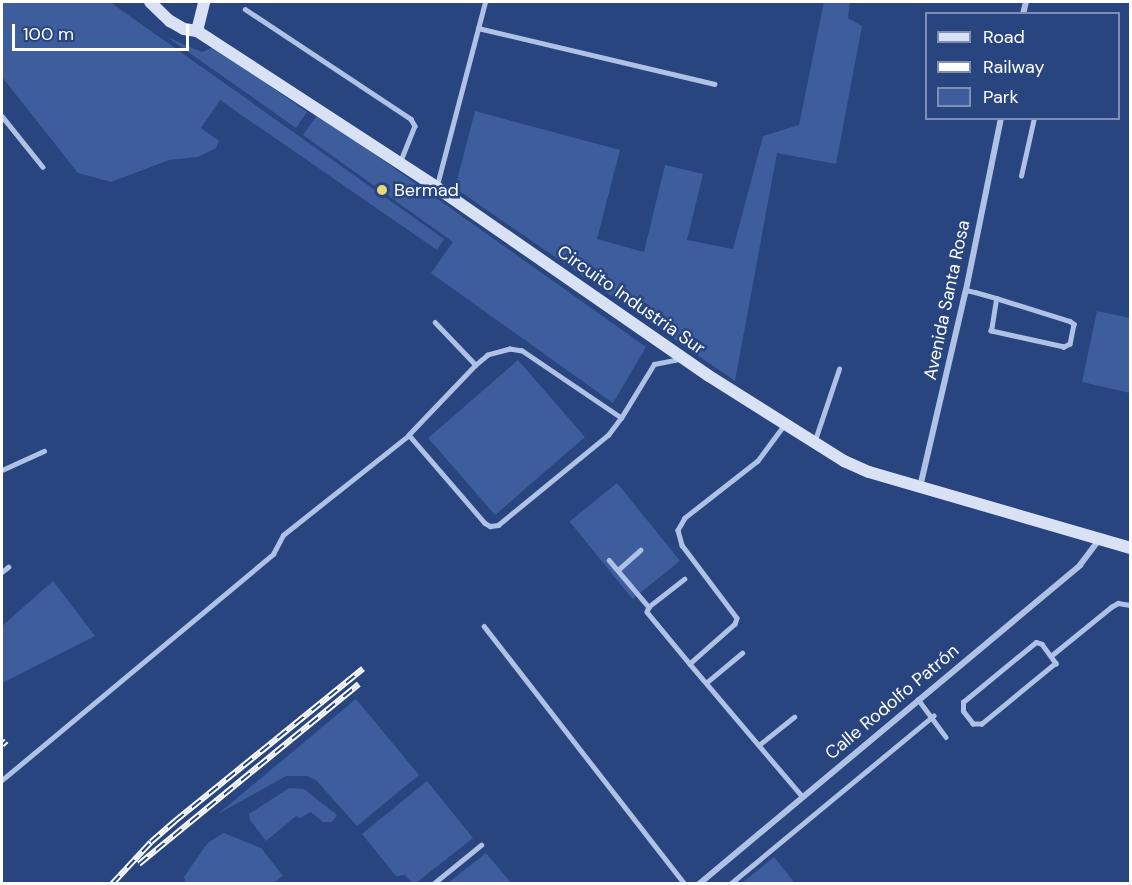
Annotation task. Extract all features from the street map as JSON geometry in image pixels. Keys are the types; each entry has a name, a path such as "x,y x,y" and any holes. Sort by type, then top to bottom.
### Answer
{"main road":[{"name":"Circuito Industria Sur","path":"150,2 170,21 184,29 196,31 400,163 684,359 784,425 814,442 869,472 1131,548"},
{"path":"196,31 204,2"}],"street":[{"name":"Avenida Santa Rosa","path":"921,487 966,290 1001,120"},
{"name":"Calle Rodolfo Patrón","path":"699,884 1080,565 1100,539"}],"lane":[{"path":"436,187 484,2"},
{"path":"245,9 411,119 415,126 400,163"},
{"path":"478,28 714,84"},
{"path":"2,116 43,167"},
{"path":"1021,176 1034,120"},
{"path":"966,290 996,298 1070,321 1074,324 1070,344 1064,347 991,331 996,298"},
{"path":"435,322 476,365"},
{"path":"2,780 273,554 283,535 409,435 476,365 497,352 510,349 522,351 621,418"},
{"path":"409,435 490,526 498,525 608,435 654,364 684,359"},
{"path":"814,442 839,369"},
{"path":"690,664 735,624 737,618 682,545 678,537 680,524 758,461 784,425"},
{"path":"2,470 44,451"},
{"path":"618,570 640,550"},
{"path":"609,560 649,607"},
{"path":"2,572 8,567"},
{"path":"685,579 649,607 647,614 802,796"},
{"path":"1052,655 1111,606 1118,603 1131,605"},
{"path":"484,626 685,884"},
{"path":"1033,644 1042,644 1052,655 1055,660 1054,665 982,723 976,726 968,719 962,707 963,702 1033,644"},
{"path":"706,683 742,652"},
{"path":"918,699 933,716 946,737"},
{"path":"730,884 933,716"},
{"path":"759,746 794,717"},
{"path":"433,884 481,845"}],"green space":[{"path":"2,2 110,2 444,239 437,250 220,100 201,128 219,141 216,148 198,157 169,160 111,182 78,173 2,77"},
{"path":"824,2 850,2 848,18 862,26 836,164 777,153 735,381 455,188 475,111 620,150 597,239 644,252 665,165 703,174 687,240 733,249 763,136 799,125"},
{"path":"167,37 202,52 214,47 307,112 296,128"},
{"path":"318,114 646,347 613,403 431,273 453,242 303,135"},
{"path":"1097,311 1130,318 1130,393 1082,382"},
{"path":"518,360 585,437 495,515 428,438"},
{"path":"617,483 680,561 633,599 570,521"},
{"path":"53,581 95,636 2,683 2,626"},
{"path":"356,699 419,775 357,826 316,780 307,776 286,776 218,814"},
{"path":"427,781 473,838 416,883 412,883 405,875 396,876 362,834"},
{"path":"289,788 304,789 337,815 332,822 323,822 311,812 300,818 296,816 266,841 250,820 249,814"},
{"path":"224,833 261,848 283,876 273,883 186,883 184,877 204,848"},
{"path":"486,853 511,883 448,883"},
{"path":"774,857 795,883 742,883"}],"railway":[{"path":"112,884 151,842 175,821 363,669"},
{"path":"139,864 359,684"},
{"path":"2,745 6,741"}],"place":[{"name":"Bermad","path":"382,190"}]}
